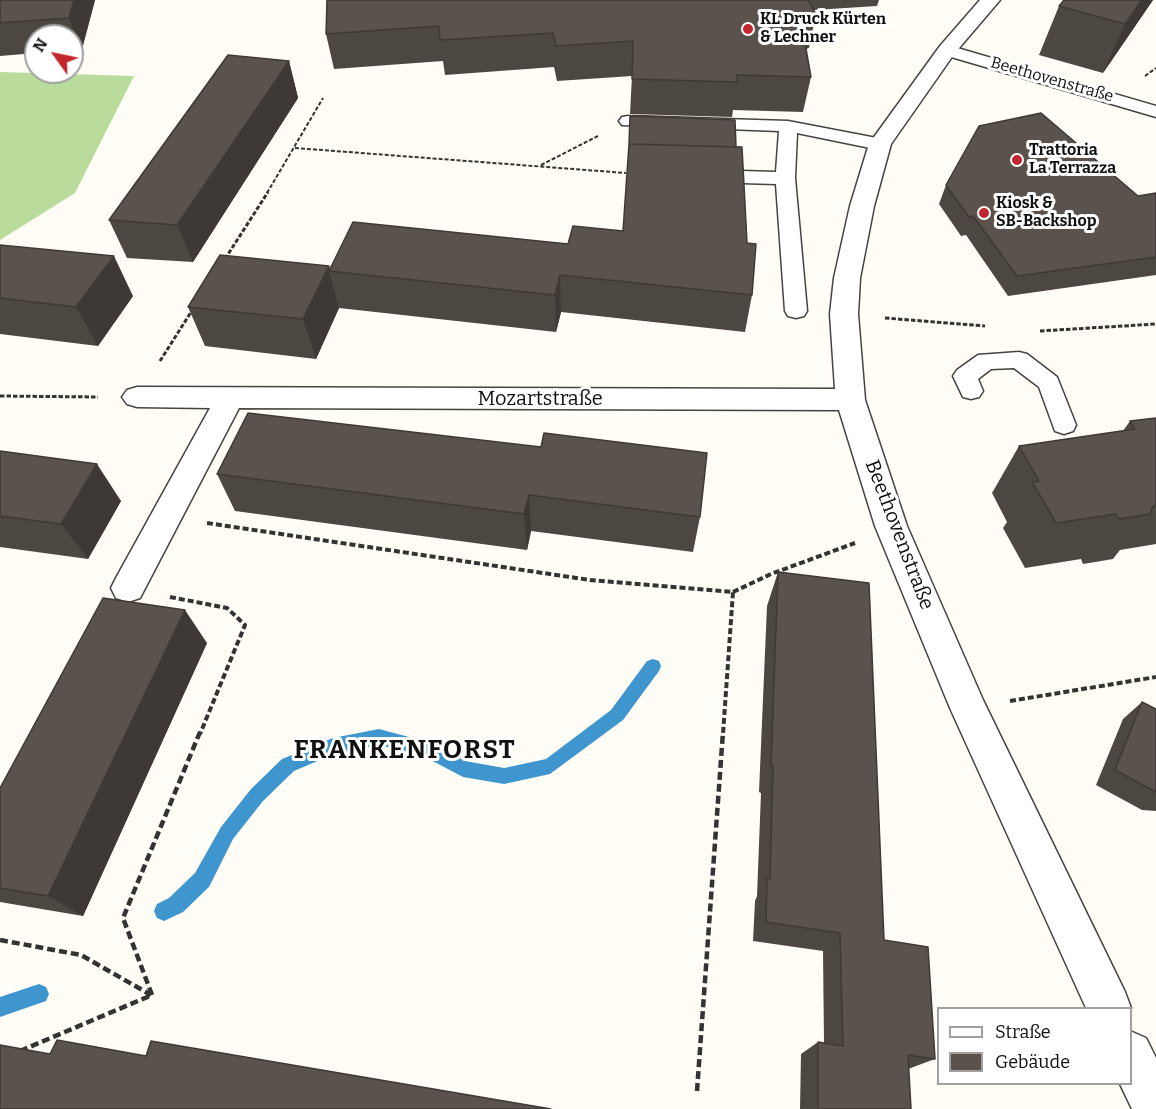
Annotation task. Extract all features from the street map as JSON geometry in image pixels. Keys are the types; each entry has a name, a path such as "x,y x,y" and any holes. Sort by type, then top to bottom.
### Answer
{"street":[{"name":"Beethovenstraße","path":"990,0 947,50 880,144 862,206 847,278 844,314 850,400 891,526 968,708 1109,1007"},
{"name":"Mozartstraße","path":"137,398 850,400"},
{"path":"128,588 230,398"},
{"path":"1132,1056 1156,1109"}],"lane":[{"name":"Beethovenstraße","path":"947,50 1156,112"},
{"path":"628,121 788,126 880,144"},
{"path":"788,126 785,178 796,311"},
{"path":"626,173 785,178"},
{"path":"971,391 965,376 986,361 1019,360 1049,383 1064,425"}],"path":[{"path":"219,268 295,148 323,98"},
{"path":"538,166 628,121"},
{"path":"295,148 626,173"},
{"path":"0,396 137,398 194,308"},
{"path":"844,314 996,327"},
{"path":"1032,331 1156,324"},
{"path":"166,517 579,579 733,592 771,574 844,548 891,526"},
{"path":"128,588 227,608 245,625 123,918 152,995"},
{"path":"697,1091 733,592"},
{"path":"968,708 1156,677"},
{"path":"0,940 81,955 152,995"},
{"path":"11,1055 152,995"}],"green space":[{"path":"0,72 24,73 24,84 84,84 84,75 134,76 75,193 0,240"}],"building":[{"path":"0,0 74,0 69,18 0,23"},
{"path":"327,0 808,0 816,14 800,15 811,77 737,75 737,82 632,79 633,41 556,46 553,33 440,40 439,26 326,34"},
{"path":"1064,0 1142,0 1125,24 1059,6"},
{"path":"228,55 289,61 177,225 109,220"},
{"path":"1041,113 1138,196 1156,193 1156,257 1017,276 973,216 969,217 946,185 979,126"},
{"path":"630,116 735,120 736,147 629,144"},
{"path":"629,144 742,147 747,243 756,244 752,295 560,275 555,295 329,271 353,222 568,244 573,226 623,231"},
{"path":"0,245 114,256 76,307 0,298"},
{"path":"220,255 329,266 303,319 188,307"},
{"path":"248,413 541,447 544,433 707,453 700,517 529,495 524,514 217,474"},
{"path":"1156,418 1156,505 1153,506 1150,514 1119,519 1116,514 1056,523 1032,482 1039,481 1019,446 1135,429 1130,421"},
{"path":"0,451 97,464 61,524 0,516"},
{"path":"778,572 869,583 884,940 928,947 935,1059 908,1055 911,1109 818,1109 818,1042 843,1046 840,933 766,922 767,879 770,879 773,766 771,765"},
{"path":"103,598 185,610 48,896 0,888 0,788"},
{"path":"1142,702 1156,709 1156,792 1115,770"},
{"path":"57,1040 146,1056 151,1041 551,1109 0,1109 0,1045 50,1054"}],"waterway":[{"path":"164,911 176,905 202,880 227,833 257,795 288,765 333,746 379,737 428,750 463,769 504,776 550,766 617,715 653,666"},
{"path":"0,1007 39,994"}],"place":[{"name":"KL Druck Kürten & Lechner","path":"748,29"},
{"name":"Trattoria La Terrazza","path":"1017,160"},
{"name":"Kiosk & SB-Backshop","path":"984,213"}],"district":[{"name":"FRANKENFORST","path":"405,751"}]}
